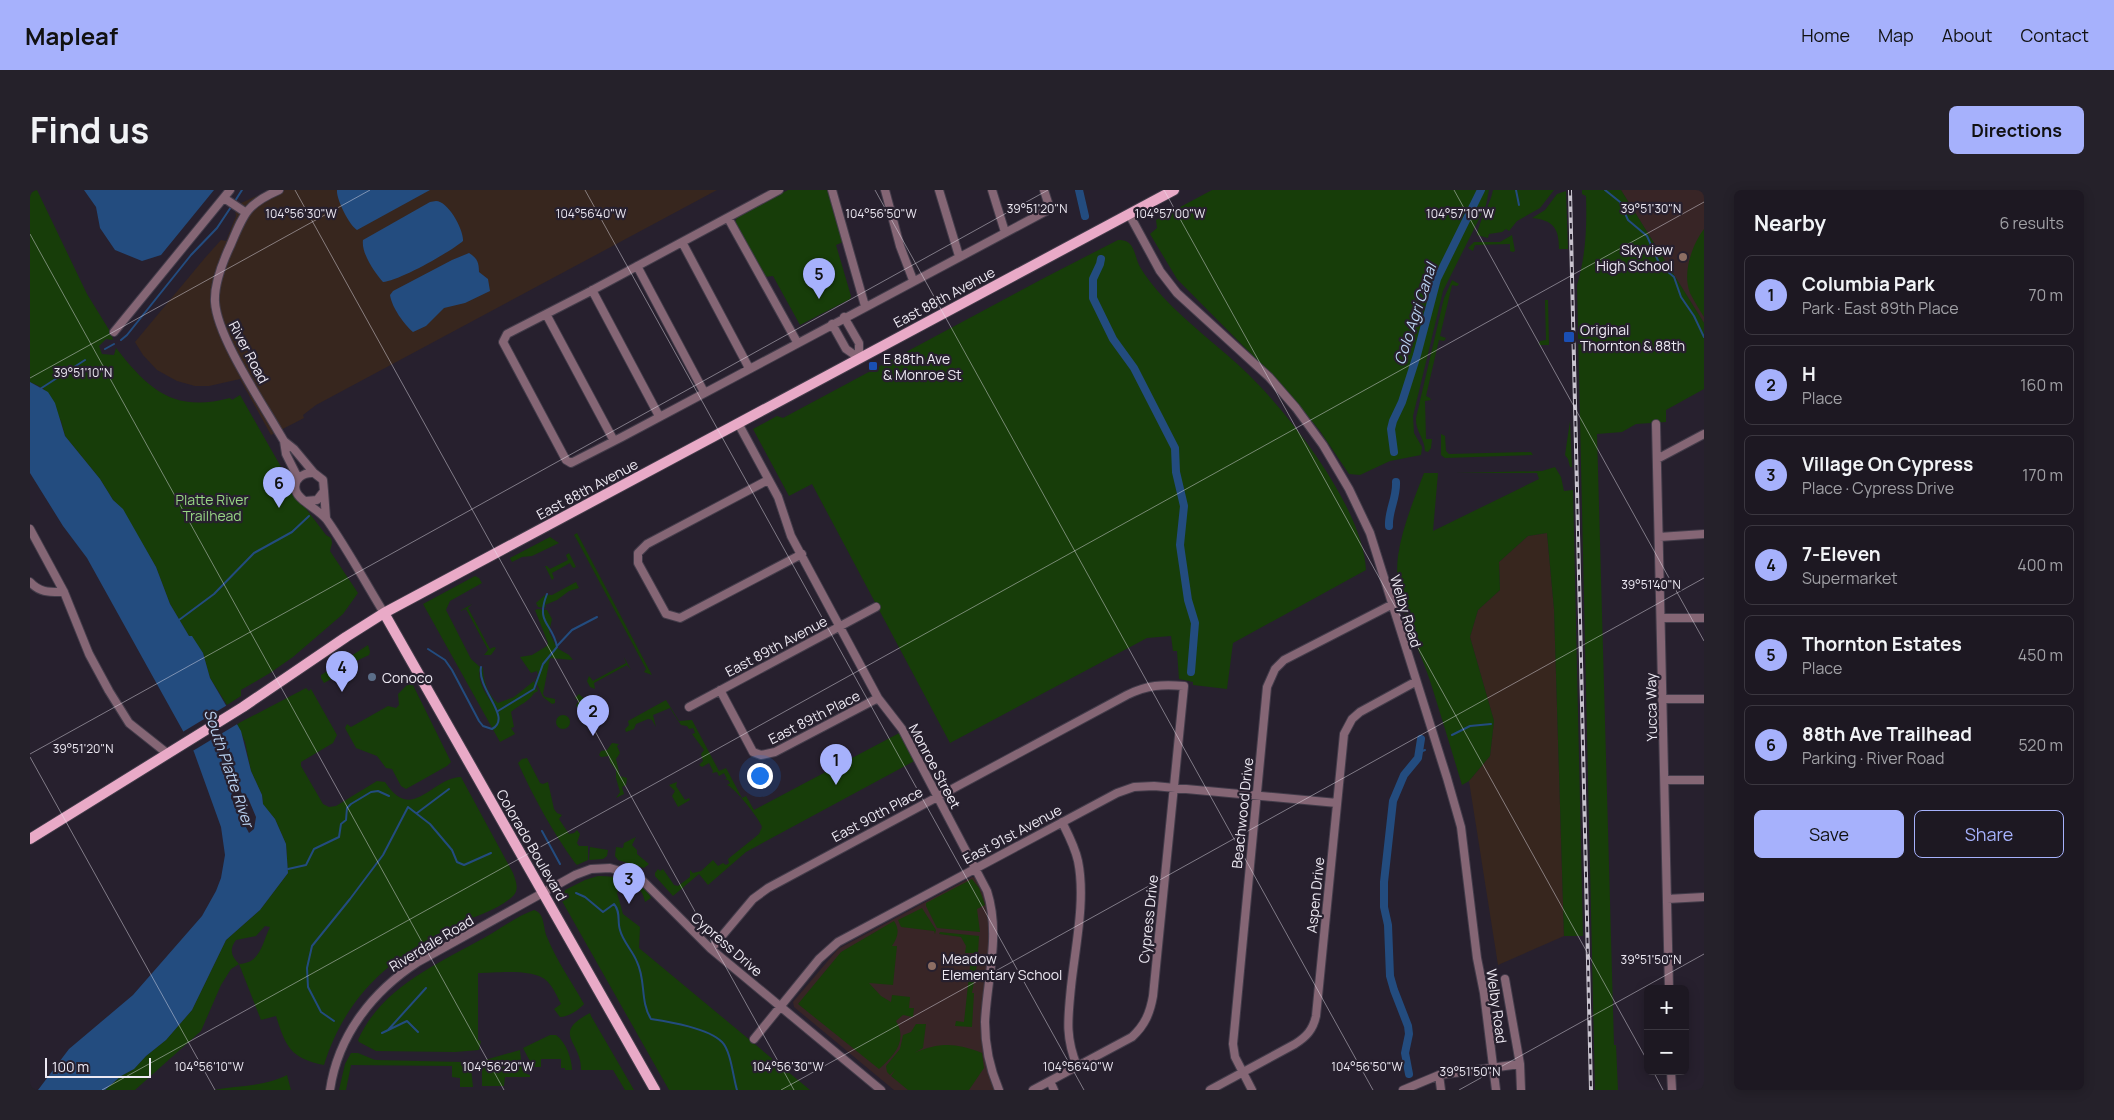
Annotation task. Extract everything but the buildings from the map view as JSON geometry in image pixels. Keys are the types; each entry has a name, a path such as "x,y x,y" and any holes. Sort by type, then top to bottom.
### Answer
{"main road":[{"name":"East 88th Avenue","path":"30,839 243,707 384,613 1174,190"},
{"name":"Colorado Boulevard","path":"384,613 655,1090"}],"street":[{"path":"114,332 227,200 230,190"},
{"path":"227,200 242,210 279,190"},
{"path":"779,190 507,334 503,342 566,460 571,463 1050,209 1044,190"},
{"path":"832,190 865,306"},
{"path":"885,190 900,246 914,280"},
{"path":"939,190 959,256"},
{"path":"992,190 1006,232"},
{"name":"River Road","path":"242,210 218,281 215,297 217,314 229,344 284,442 286,454 298,478"},
{"name":"Welby Road","path":"1129,214 1160,270 1178,293 1269,377 1296,408 1314,432 1358,508 1370,533 1415,682 1447,778 1460,827 1496,1090"},
{"path":"728,218 797,342"},
{"path":"682,242 749,368"},
{"path":"637,266 704,392"},
{"path":"592,290 659,416"},
{"path":"546,314 614,440"},
{"path":"844,317 859,343 859,358"},
{"path":"832,324 846,349 859,358"},
{"name":"Monroe Street","path":"738,424 781,504 791,536 878,698 902,729 987,891 993,924 985,1031 989,1058 999,1090"},
{"name":"Yucca Way","path":"1656,424 1670,985"},
{"path":"1657,459 1704,434"},
{"name":"River Road","path":"284,442 294,449 314,473"},
{"path":"326,518 323,480 314,473 306,473 298,478 296,492 326,518 384,613"},
{"path":"768,480 647,544 639,551 638,564 666,614 680,618 802,554"},
{"path":"306,501 317,500 324,491"},
{"path":"30,529 64,592 89,654 108,691 129,723 168,754"},
{"path":"1659,537 1704,534"},
{"path":"30,582 36,589 48,592 64,592"},
{"name":"Beachwood Drive","path":"1252,1090 1235,1057 1233,1036 1266,695 1270,679 1275,669 1290,656 1391,605"},
{"name":"East 89th Avenue","path":"688,707 876,607"},
{"path":"1662,618 1704,618"},
{"name":"Aspen Drive","path":"1210,1090 1304,1038 1315,1022 1343,738 1346,728 1360,712 1415,682"},
{"name":"East 90th Place","path":"711,949 753,899 768,888 1140,688 1162,684 1184,686"},
{"name":"Cypress Drive","path":"1032,1090 1132,1037 1143,1025 1149,1013 1153,996 1184,686"},
{"name":"East 89th Place","path":"720,690 753,752 761,756 775,752 878,698"},
{"path":"1664,699 1704,699"},
{"path":"1665,780 1704,780"},
{"name":"East 91st Avenue","path":"754,1039 819,959 838,942 1125,790 1143,786 1174,787 1337,803"},
{"path":"1062,822 1074,847 1080,876 1080,899 1067,1029 1072,1054 1077,1066"},
{"name":"Cypress Drive","path":"543,892 591,868 621,870 640,878 711,949 881,1090"},
{"name":"Riverdale Road","path":"330,1090 340,1054 351,1030 366,1007 385,986 418,962 543,892"},
{"path":"1667,899 1704,897"},
{"path":"1505,979 1520,1064 1521,1090"},
{"path":"1403,1090 1439,1075 1520,1064"},
{"path":"1439,1075 1441,1090"},
{"path":"1671,1075 1672,1090"},
{"path":"1050,1081 1054,1090"}],"shaded area":[{"path":"270,190 717,190 316,405 303,415 304,418 271,435 240,379 209,386 195,386 177,381 157,370 143,355 135,342 221,240 226,241 236,216 235,210 239,204"},
{"name":"Skyview High School","path":"1621,190 1704,190 1704,323"},
{"path":"1547,533 1554,609 1564,936 1498,965 1469,781 1490,756 1494,721 1470,637 1478,610 1500,590 1499,562 1528,536"},
{"path":"972,877 976,878 985,899 990,930 981,1029 984,1052 996,1090 894,1090 794,1007 793,1002 838,949"}],"green space":[{"name":"Platte River Trailhead","path":"30,190 37,190 87,294 111,333 113,340 106,339 99,346 102,354 114,355 116,348 140,376 164,394 178,400 210,402 230,398 232,400 240,395 301,502 326,535 331,538 330,551 358,593 343,614 293,657 241,690 241,696 227,705 210,678 203,653 189,636 170,604 156,567 122,509 113,500 100,479 65,436 61,421 43,388 30,382"},
{"path":"788,190 829,190 843,242 836,245 851,296 850,299 800,325 773,276 764,277 735,223 737,217"},
{"path":"1212,190 1489,190 1486,205 1443,291 1413,416 1414,433 1422,447 1421,455 1390,461 1360,475 1349,474 1320,431 1283,386 1177,279 1150,234 1157,228 1156,220"},
{"path":"1493,190 1554,190 1540,208 1517,221 1509,231 1506,229 1502,232 1489,234 1488,238 1477,235"},
{"path":"1582,190 1621,190 1704,323 1704,389 1666,410 1666,422 1636,424 1622,432 1597,434 1614,1045 1616,1045 1618,1090 1595,1090 1577,285 1584,252 1586,229 1586,196 1582,194"},
{"path":"1566,191 1568,249 1559,249 1558,236 1554,227 1546,221 1532,218 1545,210 1557,194"},
{"path":"1704,229 1704,317 1690,293 1687,277 1692,251"},
{"path":"1512,235 1515,251 1513,252 1510,251 1510,244 1475,245 1473,251 1468,248 1474,242 1500,242"},
{"path":"1118,240 1125,241 1131,245 1140,267 1163,297 1248,374 1303,438 1339,492 1352,519 1362,546 1366,570 1233,643 1227,689 1193,685 1193,682 1179,679 1177,651 1173,651 1171,636 1147,638 950,743 812,484 789,496 753,429 777,416 783,418"},
{"path":"1452,280 1459,284 1457,286 1452,285 1440,336 1446,338 1444,341 1439,340 1426,396 1431,400 1425,401 1426,439 1432,439 1431,448 1428,452 1425,451 1416,418 1444,298"},
{"path":"1545,300 1548,300 1549,345 1539,345 1540,341 1546,340"},
{"path":"1570,421 1572,467 1570,467 1565,455"},
{"path":"1441,434 1445,436 1446,451 1449,454 1531,452 1533,455 1445,458 1441,455"},
{"path":"1555,467 1561,477 1564,491 1573,490 1583,936 1564,936 1554,609 1547,533 1528,536 1499,562 1500,590 1478,610 1470,637 1494,721 1490,756 1469,781 1462,785 1427,671 1403,607 1397,574 1402,535 1424,473 1438,473 1433,531 1539,479 1537,473 1456,473 1542,471"},
{"path":"577,533 652,675 644,672 646,669 574,535"},
{"path":"550,537 559,543 532,556 522,557 512,562 510,558"},
{"path":"569,553 576,567 573,568 570,563 552,573 554,578 552,580 545,566 550,569 568,560 566,555"},
{"path":"475,576 482,583 450,601 446,610 471,659 480,667 480,679 484,691 498,712 508,705 498,710 482,682 482,667 491,696 498,703 514,697 534,681 536,686 534,688 536,687 538,691 511,712 514,727 511,728 515,734 500,742 423,604"},
{"path":"576,582 579,588 569,591 557,600 545,605 546,608 538,607 536,603 545,595 552,595"},
{"path":"472,604 468,608 490,649 496,648 491,655 484,655 488,650 466,609 460,611"},
{"path":"535,610 547,610 552,619 549,632 557,648 569,655 573,660 550,658 543,694 545,697 555,699 555,703 552,704 543,697 535,680 538,676 537,671 531,673 520,657 532,655 547,646 548,643"},
{"path":"368,645 369,655 352,663 344,671 339,664"},
{"path":"624,657 631,670 627,665 594,683 595,689 590,687 587,681 589,676 593,681 626,663"},
{"path":"337,665 342,673 324,683 321,675"},
{"path":"409,677 451,762 406,789 401,786 392,769 386,768 377,756 356,748 345,728 347,724 351,727 388,706 396,708 399,705 398,694 407,685"},
{"path":"306,688 309,691 311,689 337,735 333,743 301,762 301,766 323,804 329,807 336,806 377,781 385,782 395,794 404,799 413,799 422,796 450,779 461,777 513,873 517,886 516,892 499,906 453,926 409,951 373,981 345,1018 333,1040 324,1065 304,1059 291,1050 283,1036 276,1016 261,1020 239,964 231,969 221,985 201,1031 135,1090 105,1090 121,1076 134,1069 146,1056 166,1040 192,1010 226,940 260,910 288,873 286,844 275,819 263,805 262,795 251,771 245,742 237,724","holes":["265,926 270,927 256,956 246,963 239,964 232,949 236,940 256,936"]},
{"path":"579,694 600,710 583,717 576,705 579,701 575,698"},
{"path":"666,700 679,721 692,720 719,771 726,768 742,798 746,796 754,810 903,731 918,759 746,852 708,885 699,874 673,896 655,876 658,869 660,871 663,869 674,885 678,886 690,877 690,870 693,873 701,871 713,860 718,866 723,863 726,865 729,863 728,859 759,834 762,827 746,804 727,785 730,783 728,780 724,780 727,779 724,773 719,776 717,772 712,773 713,771 709,763 702,767 699,765 703,761 701,754 704,750 692,734 695,733 693,728 689,729 687,726 681,725 670,708 653,715 656,727 652,720 648,719 636,724 634,729 626,732 625,729 629,725 628,721"},
{"path":"560,715 566,715 570,722 566,729 560,729 556,725 556,719"},
{"path":"612,743 619,744 617,746 620,753 616,759 620,776 627,778 626,785 622,787 624,794 616,798 620,792 616,770 610,762 609,756 601,757 599,755 601,751 607,750"},
{"path":"527,758 540,783 548,782 554,809 562,815 559,819 569,834 577,830 580,834 577,843 579,846 588,846 588,860 577,865 551,827 518,763 522,759"},
{"path":"677,782 676,786 685,800 689,798 690,800 678,807 672,796 675,791 669,785"},
{"path":"636,837 632,845 637,850 637,854 649,864 644,868 618,860 615,856 616,847 623,848 624,843"},
{"path":"590,847 608,850 607,856 603,859 589,860"},
{"path":"598,876 628,880 642,887 647,892 651,898 645,902 640,890 629,883 620,883 617,893 623,914 640,927 639,948 810,1090 669,1090 562,901 565,890"},
{"path":"972,879 979,888 985,905 977,909 980,932 937,928 926,903"},
{"path":"922,908 936,930 935,934 934,931 901,927 898,920"},
{"path":"534,910 542,917 546,933 559,963 584,1004 579,1009 560,1017 554,1009 561,1004 555,992 547,981 533,974 514,972 478,973 478,1040 481,1041 479,1050 455,1052 376,1051 359,1042 358,1040 368,1022 381,1006 412,979 515,919"},
{"path":"894,921 898,930 897,937 892,946 897,946 893,985 869,983 881,996 891,1002 892,995 910,997 909,1008 914,1008 913,1017 903,1015 896,1021 901,1035 898,1048 879,1069 798,1004 841,952"},
{"path":"940,932 979,936 978,953 965,953 966,946 961,937 939,934"},
{"path":"971,955 978,959 972,993 974,993 972,1027 955,1026 956,1021 964,1022 971,957 969,956"},
{"path":"590,1013 634,1090 625,1090 613,1070 581,1070 580,1060 570,1033 578,1020"},
{"path":"916,1024 926,1024 923,1048 914,1053 923,1049 948,1045 964,1047 982,1053 984,1068 969,1090 908,1090 891,1076 895,1070 890,1075 887,1072 886,1066 900,1049 903,1035 911,1032"},
{"path":"550,1035 556,1035 563,1042 570,1056 572,1070 561,1068 561,1059 541,1059 541,1067 533,1067 523,1048"},
{"path":"520,1050 522,1070 530,1075 530,1077 505,1077 504,1086 482,1086 482,1066 485,1060"},
{"path":"351,1053 358,1053 375,1060 462,1062 471,1069 473,1087 460,1087 460,1078 452,1077 452,1066 351,1065 346,1090 339,1090 345,1064"},
{"path":"287,1075 291,1090 214,1090 260,1084"}],"water":[{"path":"84,190 214,190 161,255 142,261 115,250 100,228 96,207"},
{"path":"337,190 430,190 357,230 350,223 344,212"},
{"path":"430,202 441,202 450,211 461,230 463,241 424,265 400,277 383,282 366,257 363,240"},
{"path":"469,253 477,261 479,272 488,279 490,291 465,303 444,308 426,326 413,332 399,315 390,295 393,291"},
{"path":"30,382 48,392 55,403 65,436 100,479 113,500 123,509 156,567 170,604 189,636 192,636 203,653 210,678 241,731 251,771 262,795 263,804 275,819 286,844 288,873 260,910 226,940 192,1010 166,1040 146,1056 134,1069 121,1076 105,1090 38,1090 69,1049 133,995 202,916 221,878 225,855 221,827 194,752 87,558 63,526 30,473","holes":["221,742 225,750 230,748 228,758 242,794 248,798 256,817 254,829 249,833 231,798 232,792 217,746"]}],"pier":[{"path":"229,704 239,723 191,752 181,733"}],"waterway":[{"path":"235,201 242,190"},
{"path":"1079,190 1085,216"},
{"name":"Colo Agri Canal","path":"1394,452 1391,429 1417,355 1437,279 1481,190"},
{"path":"1516,190 1519,205"},
{"path":"1605,190 1620,202 1628,220 1647,236 1660,265 1674,277 1681,297 1694,316 1704,337"},
{"path":"121,340 191,255 217,228 231,207"},
{"path":"1101,259 1093,279 1093,298 1113,339 1134,368 1175,448 1176,472 1184,506 1180,545 1188,600 1195,623 1191,672"},
{"path":"105,349 114,344"},
{"path":"40,389 85,360"},
{"name":"Colo Agri Canal","path":"1389,526 1396,482"},
{"path":"179,620 214,594 254,553 292,532 309,516"},
{"path":"498,711 534,689 543,664 557,647 544,618 543,612 547,594"},
{"path":"557,646 572,630 597,617"},
{"path":"428,649 445,660 479,721 483,726 492,729 497,724 499,718 484,685 481,667"},
{"path":"1452,735 1470,726 1491,724"},
{"name":"Colo Agri Canal","path":"1409,1074 1405,1053 1409,1034 1408,1026 1390,976 1388,925 1384,907 1384,882 1393,801 1404,775 1418,758 1421,739"},
{"name":"Colo Agri Canal","path":"1420,752 1425,750"},
{"path":"417,813 449,789"},
{"path":"288,869 306,865 314,849 339,837 341,824 346,820 347,808 351,804 371,792 378,791 389,796"},
{"path":"334,1021 321,1012 308,987 307,968 312,946 383,855 408,807 430,824 452,850 457,862 464,865 491,853"},
{"path":"542,831 560,864"},
{"path":"576,893 585,897 603,912 614,904 618,913 621,934 640,969 645,1005 651,1019 698,1029 716,1037 725,1046 730,1058 737,1090"},
{"path":"388,1030 426,988"},
{"path":"382,1033 407,1021 418,1032"}],"railway":[{"path":"1570,190 1591,1090"}],"place":[{"name":"Skyview High School","path":"1683,257"},
{"name":"Thornton Estates","path":"819,299"},
{"name":"Original Thornton & 88th","path":"1569,337"},
{"name":"E 88th Ave & Monroe St","path":"873,366"},
{"name":"88th Ave Trailhead","path":"279,508"},
{"name":"Conoco","path":"372,677"},
{"name":"7-Eleven","path":"342,692"},
{"name":"H","path":"593,736"},
{"name":"Columbia Park","path":"836,785"},
{"name":"Village On Cypress","path":"629,904"},
{"name":"Meadow Elementary School","path":"932,966"}],"water label":[{"name":"South Platte River","path":"229,768"}]}
